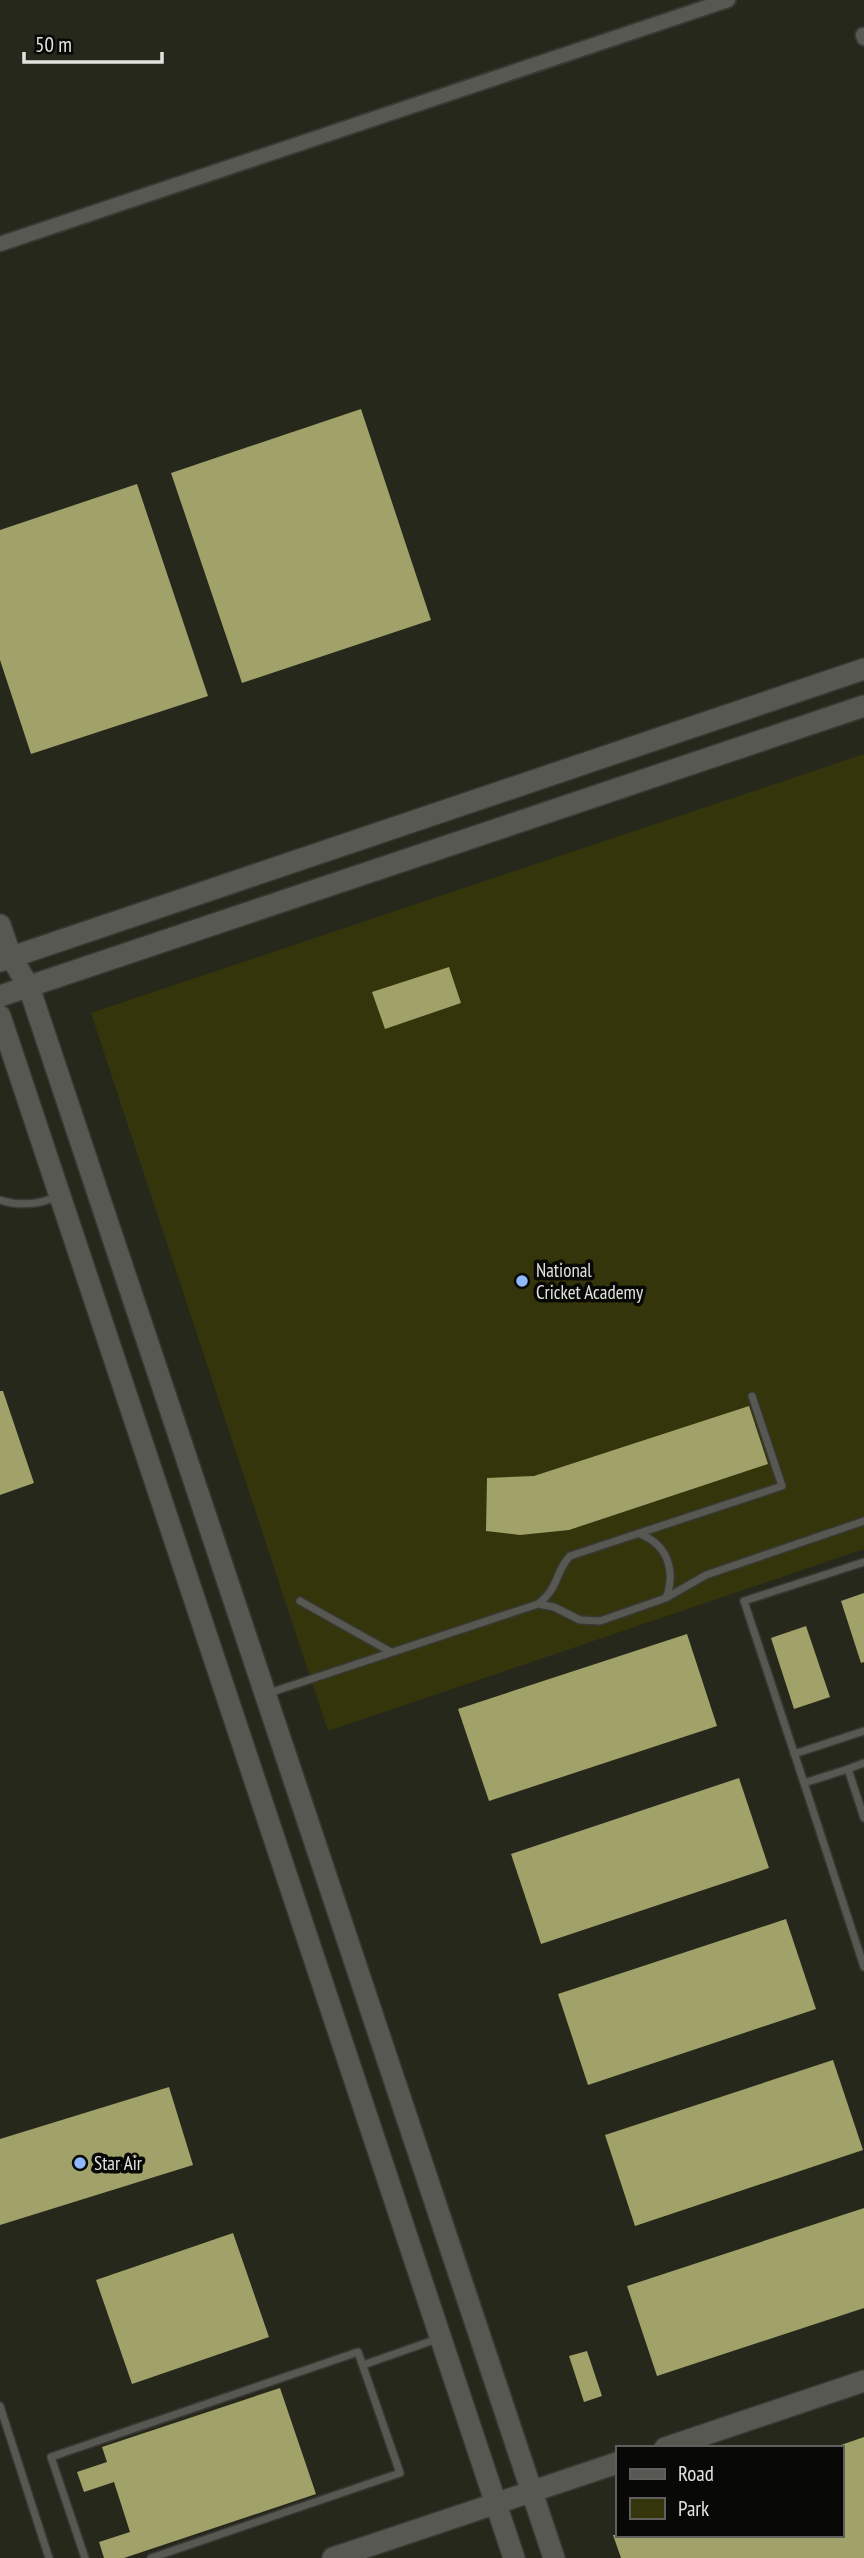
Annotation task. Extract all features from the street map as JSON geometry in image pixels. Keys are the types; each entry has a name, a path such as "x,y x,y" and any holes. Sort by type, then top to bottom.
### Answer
{"main road":[{"path":"5,959 864,669"},
{"path":"0,996 864,706"},
{"path":"0,925 5,959 29,987 554,2558"},
{"path":"0,1016 5,1051 60,1195 514,2558"},
{"path":"670,2446 864,2381"},
{"path":"333,2558 616,2463"}],"street":[{"path":"0,244 728,0"}],"lane":[{"path":"0,1200 10,1203 44,1203 60,1195"},
{"path":"265,1694 538,1604 553,1590 563,1563 570,1556 782,1486 752,1396"},
{"path":"538,1604 590,1622 600,1621 666,1598 706,1575 864,1521"},
{"path":"639,1534 655,1542 666,1556 671,1577 666,1598"},
{"path":"864,1562 744,1601 864,1967"},
{"path":"300,1601 391,1653"},
{"path":"794,1754 864,1731"},
{"path":"804,1783 864,1763"},
{"path":"848,1769 864,1818"},
{"path":"363,2365 440,2337"},
{"path":"85,2558 51,2457 358,2352 400,2473 151,2558"},
{"path":"0,2406 49,2558"}],"shaded area":[{"path":"0,0 864,0 864,2558 0,2558"}],"green space":[{"name":"National Cricket Academy","path":"864,754 864,1549 328,1731 91,1013"}],"building":[{"path":"361,409 431,620 242,683 171,473"},
{"path":"137,484 208,696 31,754 0,660 0,530"},
{"path":"449,967 461,1003 385,1029 372,992"},
{"path":"0,1391 3,1391 34,1483 0,1495"},
{"path":"749,1406 768,1464 569,1530 520,1535 486,1531 487,1478 534,1476"},
{"path":"864,1593 864,1662 861,1663 841,1601"},
{"path":"806,1626 830,1697 794,1709 771,1638"},
{"path":"687,1634 717,1726 489,1801 458,1709"},
{"path":"739,1778 769,1868 541,1944 511,1854"},
{"path":"786,1919 816,2009 588,2085 558,1994"},
{"path":"833,2060 863,2150 635,2226 605,2135"},
{"path":"169,2087 193,2165 0,2225 0,2139"},
{"path":"864,2208 864,2308 657,2376 627,2286"},
{"path":"233,2233 269,2337 132,2384 96,2280"},
{"path":"587,2351 602,2396 584,2402 569,2356"},
{"path":"280,2388 316,2494 124,2558 104,2558 99,2542 130,2532 114,2482 84,2492 77,2472 107,2462 102,2447"},
{"path":"864,2437 864,2558 621,2558 613,2535 843,2537 841,2445"}],"place":[{"name":"National Cricket Academy","path":"522,1281"},
{"name":"Star Air","path":"80,2163"}]}
